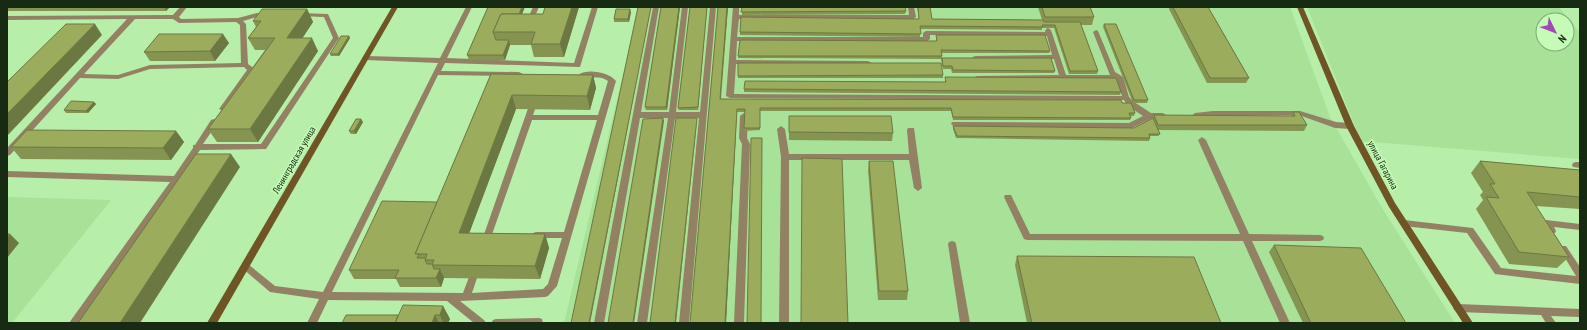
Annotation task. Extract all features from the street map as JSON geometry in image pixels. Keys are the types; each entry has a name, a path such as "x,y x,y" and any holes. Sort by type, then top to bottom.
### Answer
{"street":[{"name":"Ленинградская улица","path":"212,323 395,7"},
{"name":"улица Гагарина","path":"1300,7 1350,126 1392,205 1468,323"}],"lane":[{"path":"175,17 184,7"},
{"path":"312,323 469,7"},
{"path":"532,16 536,7"},
{"path":"366,58 577,65 595,7"},
{"path":"599,323 638,115 656,7"},
{"path":"642,323 686,7"},
{"path":"684,323 713,7"},
{"path":"736,7 730,96 1126,98"},
{"path":"735,17 913,17 911,7"},
{"path":"7,18 175,17 179,21 238,20 257,15 280,15"},
{"path":"196,147 263,147 336,38 326,15 295,15"},
{"path":"7,153 133,17"},
{"path":"238,20 243,24 245,65"},
{"path":"734,39 927,40 926,33 1049,32 1064,77"},
{"path":"1096,32 1112,73 1119,77 1126,98 1131,104 1149,116"},
{"path":"965,58 1057,57"},
{"path":"733,62 879,64"},
{"path":"74,323 176,179 196,147 251,69 245,65 150,67 118,77 78,76"},
{"path":"436,73 528,74"},
{"path":"245,266 274,288 326,296 466,297 545,293 552,286 612,81 604,75 574,75"},
{"path":"966,78 1119,77"},
{"path":"483,249 492,235 538,89"},
{"path":"1187,116 1213,114 1300,113 1335,125 1350,126"},
{"path":"638,115 704,115"},
{"path":"529,116 601,118"},
{"path":"740,323 746,144 743,138 744,116"},
{"path":"955,124 1130,126 1149,116 1172,116"},
{"path":"781,130 785,157 784,323"},
{"path":"911,130 913,157 918,188"},
{"path":"1202,140 1285,323"},
{"path":"785,157 913,157"},
{"path":"7,174 176,179"},
{"path":"1008,197 1026,237 1320,238"},
{"path":"1404,223 1470,230 1498,271 1580,280"},
{"path":"1580,227 1546,223 1580,274"},
{"path":"527,235 567,236"},
{"path":"952,244 965,323"},
{"path":"466,297 478,262"},
{"path":"449,297 481,323"},
{"path":"1458,308 1580,313"},
{"path":"1544,312 1551,323"},
{"path":"496,323 539,322 538,323"}],"shaded area":[{"path":"639,7 1290,7 1330,117 1382,208 1455,323 564,323"},
{"path":"1307,7 1559,7 1563,12 1535,12 1535,52 1575,52 1575,27 1580,33 1580,159 1361,141"},
{"path":"7,197 111,200 12,323 7,323"}],"building":[{"path":"488,7 522,7 519,14 501,14 493,32 496,40 509,40 503,55 467,55"},
{"path":"545,7 572,7 560,44 531,44 535,32 493,32 501,14 543,14"},
{"path":"638,7 651,7 589,323 571,323"},
{"path":"661,7 679,7 666,107 645,107"},
{"path":"690,7 707,7 698,107 678,108"},
{"path":"718,7 727,7 720,99 1121,100 1122,103 1131,103 1135,113 1129,113 1131,118 953,117 951,108 760,108 760,128 744,128 745,109 737,109 725,323 690,323"},
{"path":"742,7 905,7 906,11 741,12"},
{"path":"918,7 930,7 932,19 1043,20 1044,22 1080,22 1098,71 1070,71 1055,25 1042,25 1043,27 920,26 921,34 740,32 741,17 919,19"},
{"path":"1042,7 1090,7 1094,17 1045,17"},
{"path":"1173,7 1208,7 1249,78 1210,78"},
{"path":"262,9 307,9 287,38 312,38 250,129 208,129 275,38 248,38 261,21 253,21"},
{"path":"616,9 630,9 628,19 614,19"},
{"path":"66,24 95,24 7,114 7,82"},
{"path":"1104,24 1116,24 1148,100 1134,100"},
{"path":"159,34 223,34 210,51 144,52"},
{"path":"936,35 1045,35 1050,51 941,50 942,56 738,56 740,40 937,41"},
{"path":"341,36 349,36 338,54 330,54"},
{"path":"942,58 1051,58 1055,71 953,70 952,66 943,66"},
{"path":"738,63 941,63 943,75 738,76"},
{"path":"491,74 593,75 587,96 512,95 459,233 545,234 535,266 432,265 434,260 425,260 427,254 415,254"},
{"path":"945,77 1116,78 1121,92 744,89 745,81 946,82"},
{"path":"71,101 94,102 86,111 64,110"},
{"path":"1293,112 1299,112 1307,125 1158,125 1154,115 1295,116"},
{"path":"789,116 891,116 893,133 789,132"},
{"path":"663,118 633,323 608,323 643,119"},
{"path":"676,118 697,118 675,323 650,323"},
{"path":"1153,118 1160,134 1149,134 1150,138 957,136 953,126 1134,128"},
{"path":"356,119 361,119 354,131 349,131"},
{"path":"27,130 176,131 163,148 11,147"},
{"path":"751,138 762,138 761,323 747,323"},
{"path":"196,154 231,154 120,323 78,323"},
{"path":"802,158 842,159 848,323 801,323"},
{"path":"869,161 893,161 908,291 879,291"},
{"path":"1480,161 1580,170 1580,197 1527,192 1569,257 1519,252 1486,197 1499,198 1490,184 1495,184"},
{"path":"382,201 437,202 415,254 419,254 417,258 426,258 425,260 427,264 432,264 434,269 440,269 436,278 395,278 399,270 349,270"},
{"path":"1274,245 1361,248 1406,323 1311,323"},
{"path":"1017,256 1194,257 1221,323 1032,323"},
{"path":"403,305 443,306 440,315 435,315 432,323 395,323"},
{"path":"346,315 398,315 395,323 342,323"}]}
